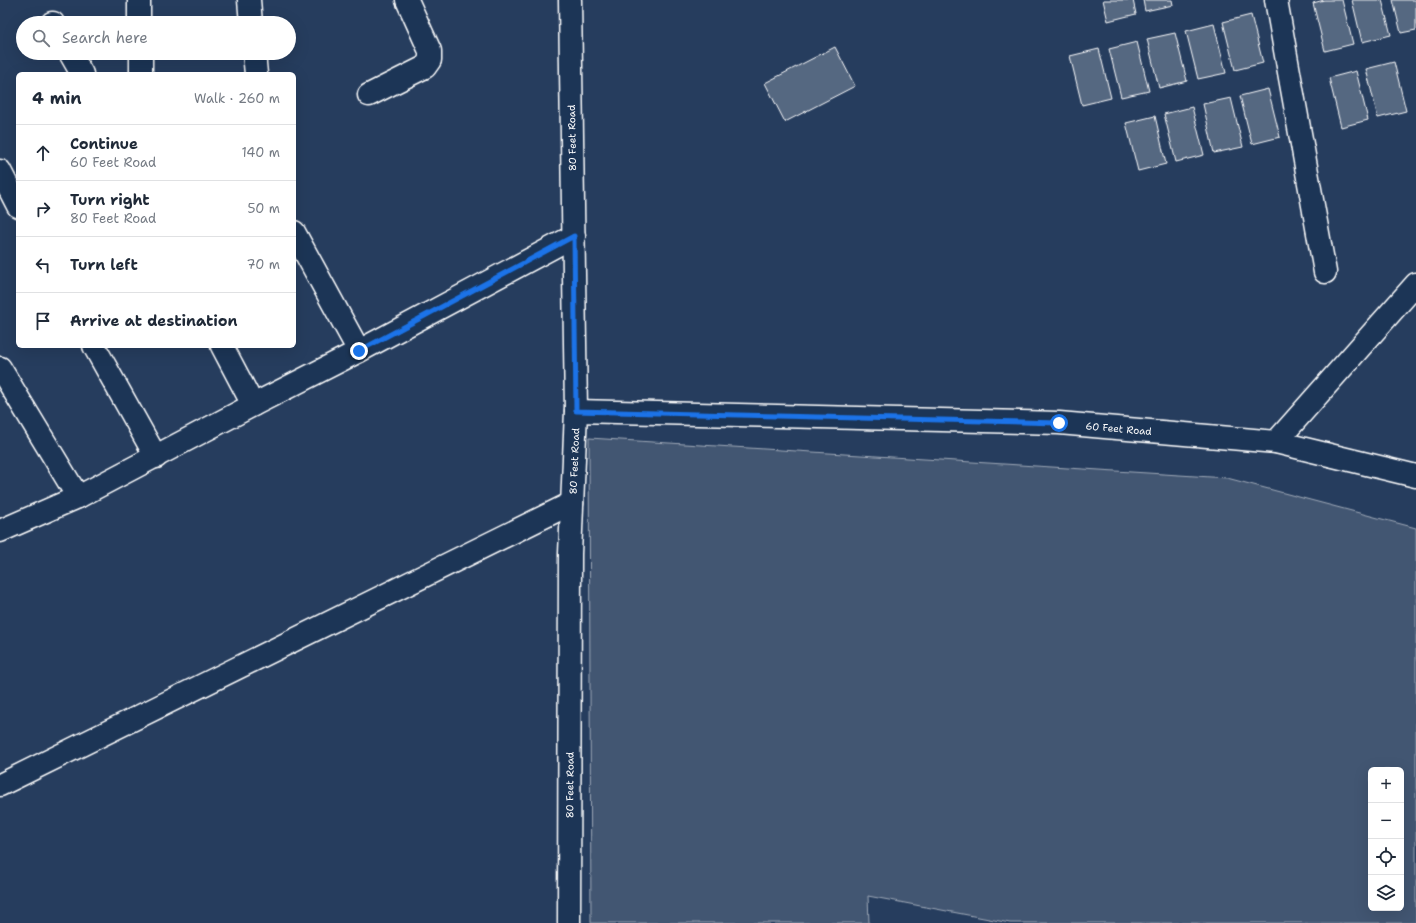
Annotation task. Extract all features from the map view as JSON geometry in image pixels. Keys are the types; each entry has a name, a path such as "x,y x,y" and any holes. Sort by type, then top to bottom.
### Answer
{"street":[{"path":"139,0 140,16"},
{"path":"249,0 250,16"},
{"path":"369,95 425,67 430,60 430,51 407,0"},
{"name":"80 Feet Road","path":"569,923 570,562 576,411 570,0"},
{"path":"1276,0 1325,272"},
{"path":"74,60 81,72"},
{"path":"140,60 141,72"},
{"path":"255,60 256,72"},
{"path":"0,171 16,202"},
{"path":"296,236 359,351"},
{"path":"0,532 78,497 156,457 574,236"},
{"path":"1276,442 1416,284"},
{"path":"95,348 156,457"},
{"path":"223,348 253,405"},
{"path":"0,368 78,497"},
{"name":"60 Feet Road","path":"576,411 1059,423 1276,442 1416,476"},
{"path":"0,785 572,503"}],"shaded area":[{"path":"589,438 1227,478 1416,528 1416,923 1010,923 868,896 869,923 591,923"}],"building":[{"path":"1103,0 1133,0 1136,14 1108,21"},
{"path":"1143,0 1172,0 1173,5 1145,11"},
{"path":"1324,0 1342,0 1353,44 1325,51 1313,3"},
{"path":"1352,0 1382,0 1391,35 1362,42"},
{"path":"1393,0 1416,0 1416,30 1401,33"},
{"path":"1251,15 1263,63 1235,70 1223,22"},
{"path":"1214,24 1226,73 1198,79 1186,31"},
{"path":"1175,33 1187,81 1159,88 1147,39"},
{"path":"1137,42 1149,91 1121,97 1109,49"},
{"path":"835,47 855,86 785,122 765,83"},
{"path":"1099,49 1111,98 1082,105 1070,56"},
{"path":"1394,62 1406,111 1378,118 1366,69"},
{"path":"1356,71 1368,120 1341,127 1329,78"},
{"path":"1268,89 1280,137 1252,144 1240,96"},
{"path":"1231,98 1243,147 1214,153 1203,104"},
{"path":"1192,107 1204,155 1176,162 1164,114"},
{"path":"1155,116 1166,164 1138,171 1126,123"}],"route":[{"path":"359,351 574,236 576,411 1059,423"}]}
